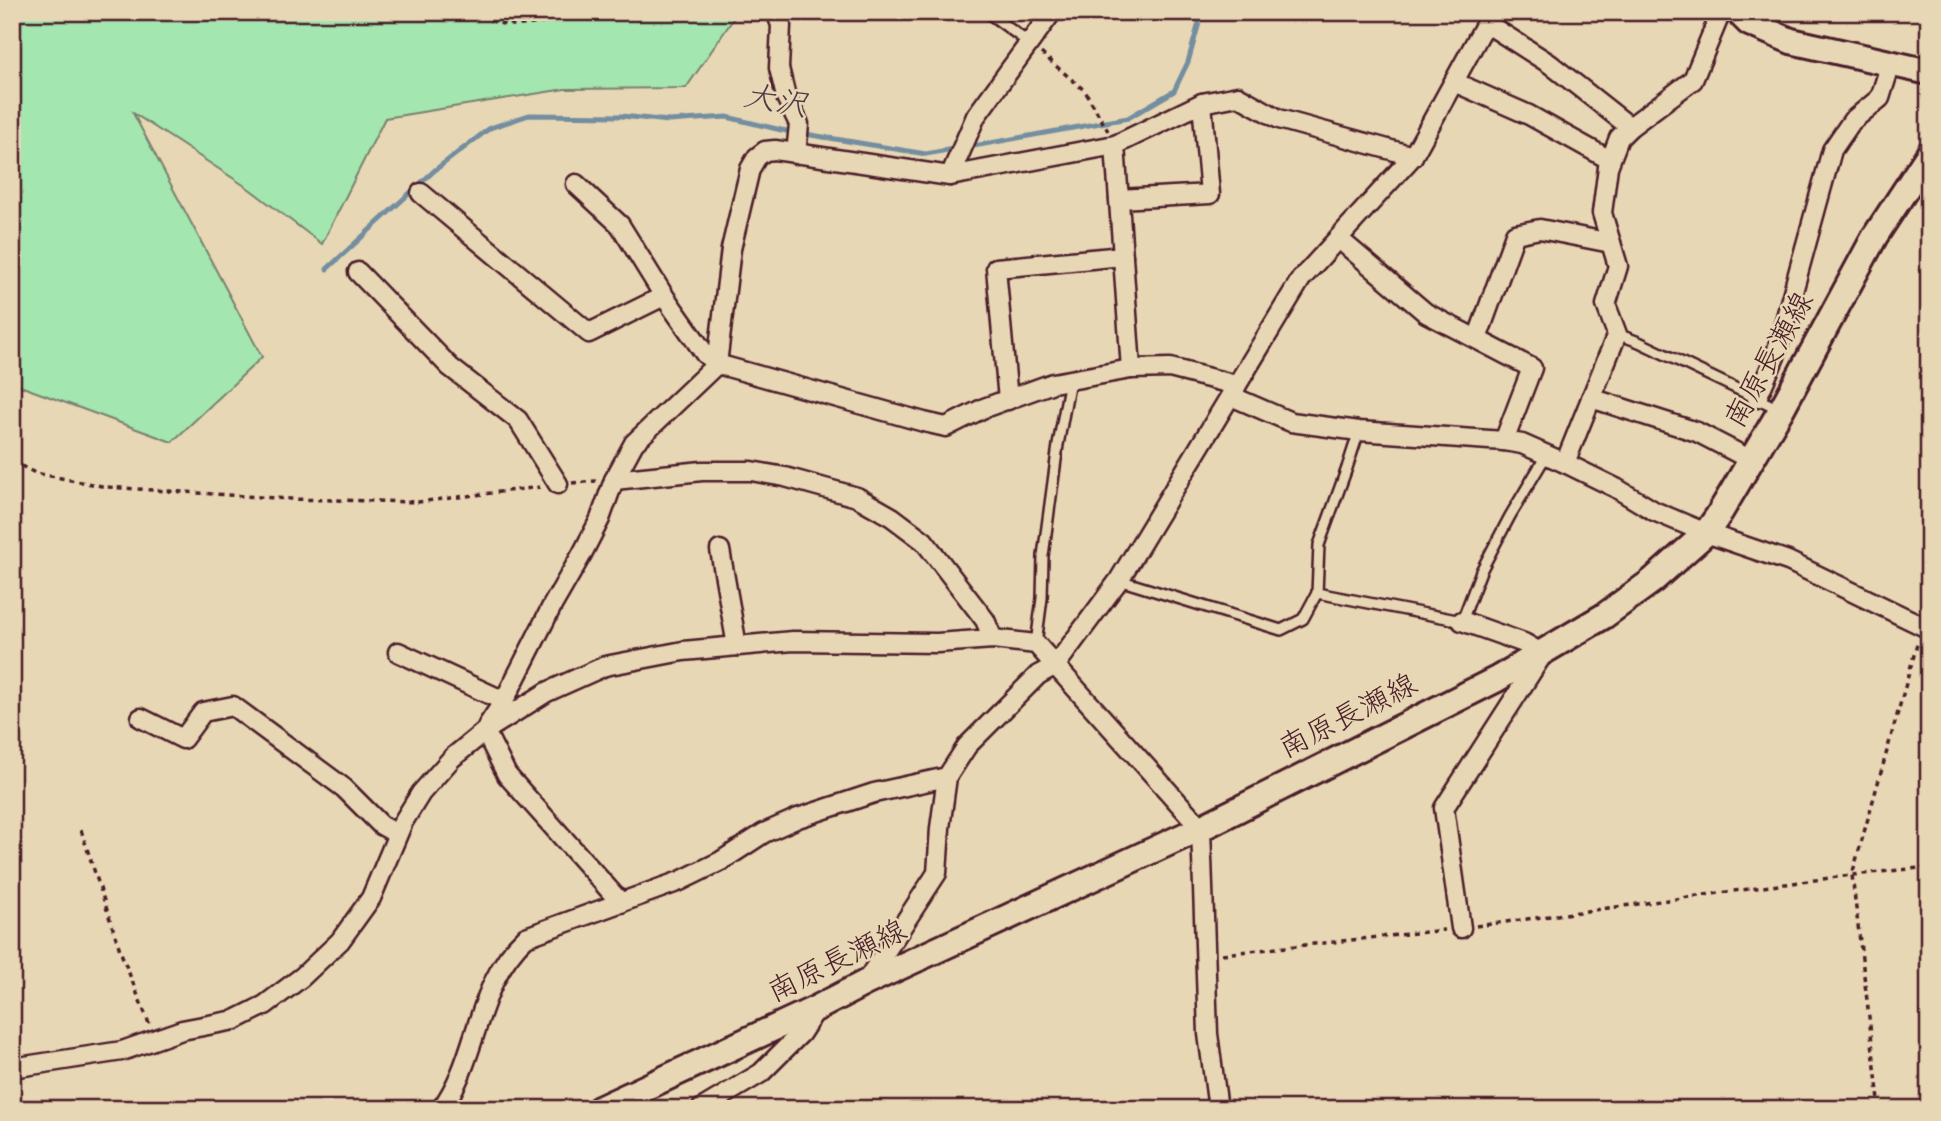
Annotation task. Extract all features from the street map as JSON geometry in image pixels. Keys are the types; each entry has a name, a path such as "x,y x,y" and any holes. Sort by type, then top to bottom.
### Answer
{"main road":[{"path":"1738,12 1749,23 1791,41 1929,72"},
{"name":"南原長瀬線","path":"599,1109 1201,828 1497,679 1604,616 1643,588 1706,533 1781,410 1875,236 1929,154"}],"street":[{"path":"776,12 782,25 779,68 786,97 799,124 796,154"},
{"path":"950,176 976,116 1052,12"},
{"path":"1565,463 1616,334 1605,305 1618,266 1602,214 1610,160 1619,138 1630,127 1693,80 1721,12"},
{"path":"865,983 937,873 947,777 967,746 1038,675 1056,665 1119,580 1301,279 1413,156 1489,18 1630,127"},
{"path":"1757,398 1775,357 1832,150 1852,121 1881,98 1891,63"},
{"path":"1454,82 1529,115 1610,160"},
{"path":"485,731 504,701 552,606 582,554 600,519 614,480 634,443 717,364 731,249 750,169 757,157 765,151 775,150 950,176 1115,145 1202,103 1238,96 1279,119 1413,156"},
{"path":"1119,199 1210,194 1202,103"},
{"path":"1115,145 1131,369"},
{"path":"576,184 620,225 664,296 705,354 717,364 946,427 984,408 1054,383 1131,369 1170,368 1228,383 1233,392 1291,422 1359,431 1522,444 1616,488 1654,511 1706,533 1788,561 1927,621"},
{"path":"421,193 589,333 664,296"},
{"path":"1477,339 1515,234 1540,229 1611,243"},
{"path":"1339,239 1426,313 1532,368 1504,441"},
{"path":"1008,400 996,268 1123,256"},
{"path":"358,272 450,367 518,420 558,484"},
{"path":"1591,398 1697,432 1751,460"},
{"path":"614,480 702,471 751,471 785,477 857,497 892,517 925,541 985,620 993,639"},
{"path":"720,550 737,646"},
{"path":"1461,928 1444,808 1543,654 1524,643 1462,621"},
{"path":"12,1068 122,1051 182,1030 234,1020 265,1005 302,977 340,941 371,898 403,822 421,793 452,758 485,731 547,692 605,666 683,650 793,641 937,643 993,639 1036,644 1201,828 1208,1034 1218,1109"},
{"path":"398,653 504,701"},
{"path":"142,718 183,739 203,712 233,706 344,788 381,825 397,834"},
{"path":"485,731 507,775 621,903"},
{"path":"441,1109 452,1095 461,1073 488,992 512,951 526,937 680,881 720,861 764,833 797,818 874,793 947,777"},
{"path":"701,1109 761,1073 801,1034 817,1008"}],"lane":[{"path":"987,12 1029,43"},
{"path":"1616,334 1639,342 1781,410"},
{"path":"1036,644 1042,598 1043,556 1070,380"},
{"path":"1119,580 1281,630 1303,618 1317,593 1319,545 1359,431"},
{"path":"1317,593 1462,621 1481,572 1547,454"}],"path":[{"path":"472,12 497,23 520,25 568,18 585,12"},
{"path":"1029,43 1085,91 1115,145"},
{"path":"12,461 35,473 107,486 290,499 418,502 558,484 614,480"},
{"path":"1880,1109 1852,875 1927,621"},
{"path":"80,830 121,953 156,1040"},
{"path":"1205,956 1461,928 1929,867"}],"green space":[{"path":"12,12 738,12 686,88 565,89 385,118 322,244 248,188 133,113 262,357 172,442 12,383"}],"waterway":[{"name":"大沢","path":"968,147 1128,118 1174,91 1188,62 1202,12"},
{"name":"大沢","path":"327,269 435,170 490,128 529,115 622,116 669,121 727,117 781,130 926,154 958,148"}]}
